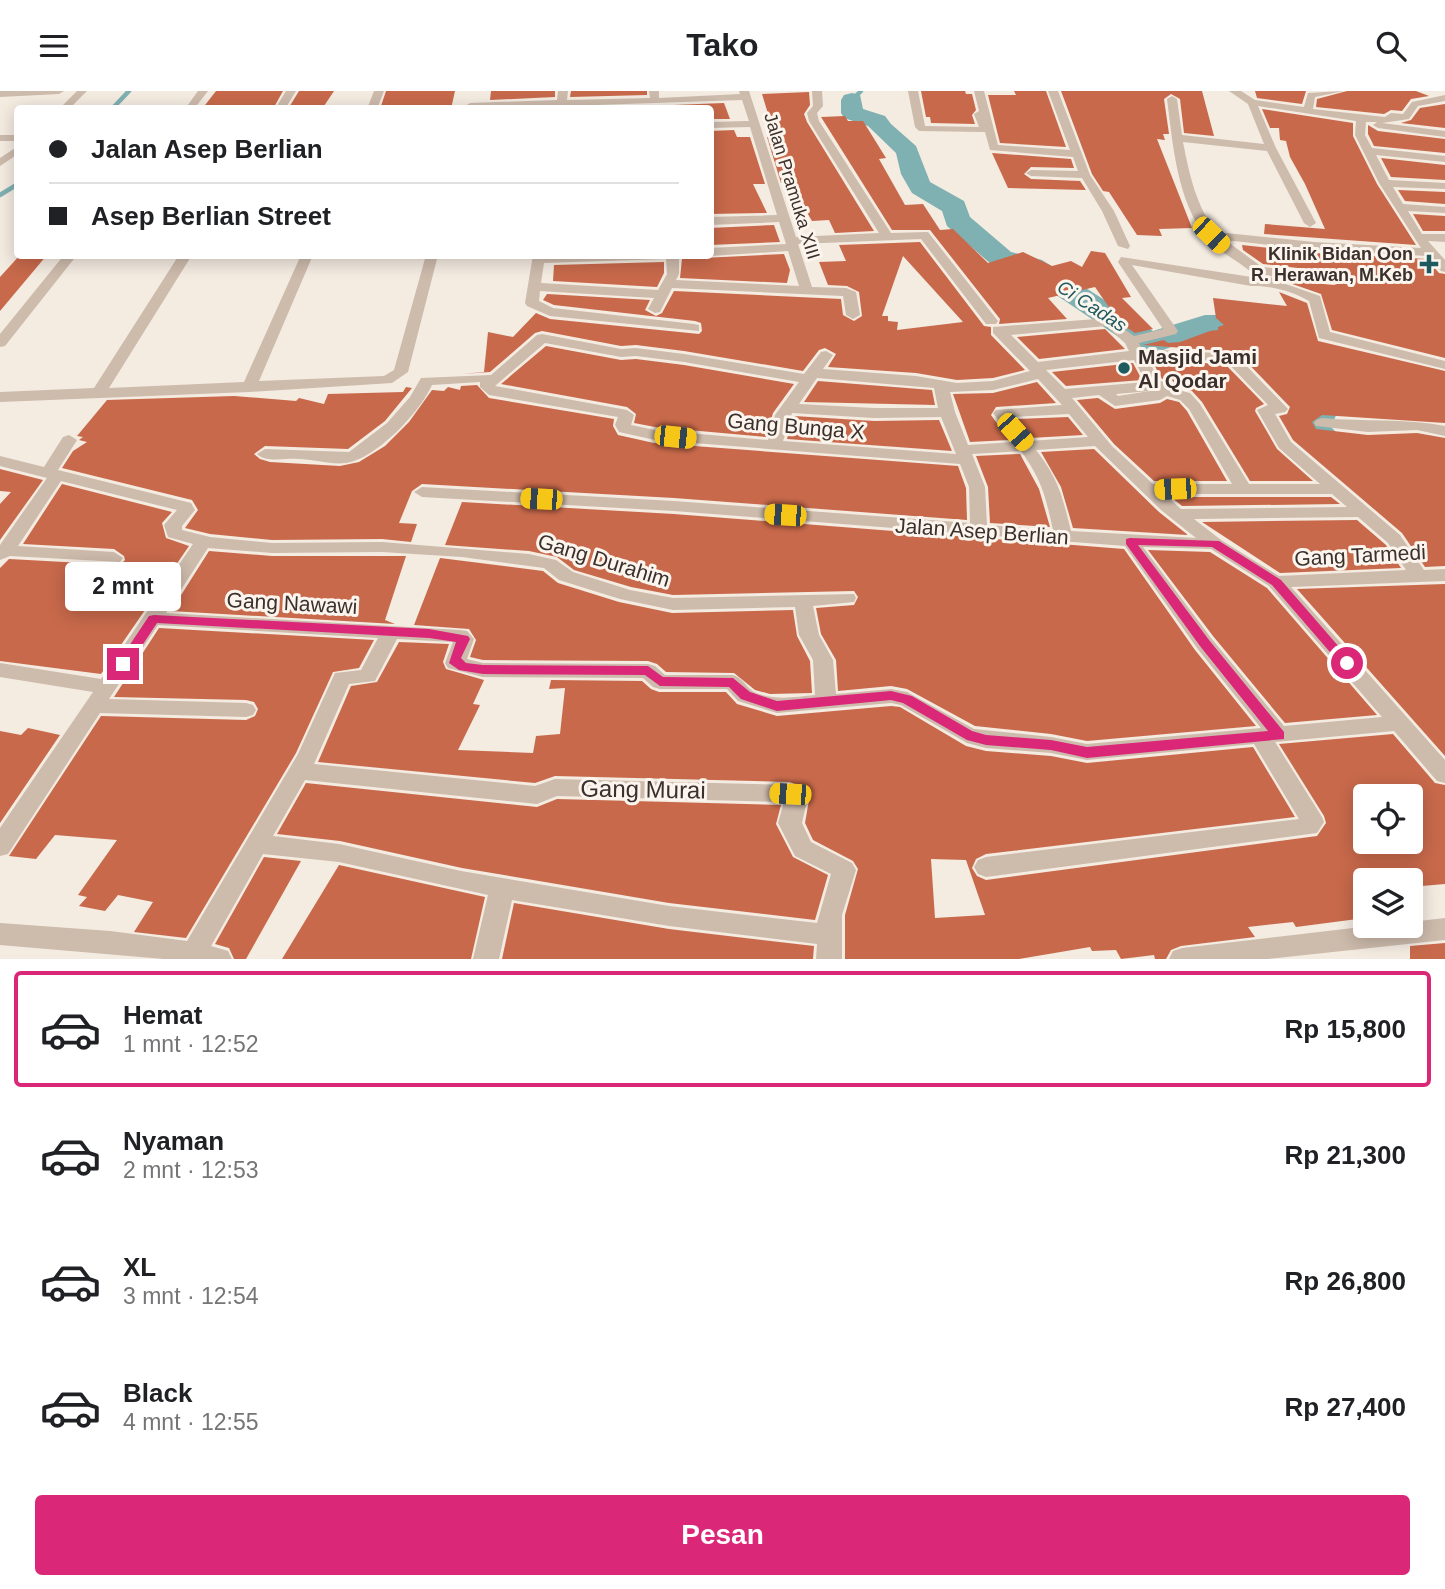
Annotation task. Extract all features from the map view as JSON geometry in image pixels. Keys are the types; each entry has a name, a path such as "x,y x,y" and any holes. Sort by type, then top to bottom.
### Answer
{"street":[{"path":"0,94 59,91"},
{"path":"67,105 82,91"},
{"path":"192,105 203,91"},
{"path":"562,103 563,91"},
{"path":"817,91 818,106 812,113 814,121 887,236"},
{"path":"913,91 920,127 928,130 984,128 971,91"},
{"path":"979,91 995,148 1078,154"},
{"path":"1053,91 1085,175 1108,211 1124,246"},
{"path":"1234,91 1252,102 1445,134"},
{"path":"1308,110 1311,95 1339,91"},
{"path":"516,105 654,96 745,94"},
{"name":"Jalan Pramuka XIII","path":"745,94 807,291"},
{"path":"1359,120 1407,117 1409,109 1415,104 1445,98"},
{"path":"1172,99 1177,138 1195,204 1211,235 1229,252 1264,277 1292,291 1311,295 1315,299 1324,335 1445,365"},
{"path":"1252,102 1271,148 1310,223"},
{"path":"1359,120 1360,135 1385,183 1419,237 1443,265"},
{"path":"714,125 755,124"},
{"path":"1177,138 1271,148"},
{"path":"1369,151 1445,159"},
{"path":"0,163 14,152"},
{"path":"1022,155 1039,189"},
{"path":"1031,173 1085,175"},
{"path":"1385,183 1445,186"},
{"path":"1401,207 1445,210"},
{"path":"714,221 785,218"},
{"path":"1211,235 1314,246 1430,252"},
{"path":"714,253 887,236 927,236 996,327 1062,394 1098,440 1177,514 1215,544 1276,583 1445,775"},
{"path":"1419,237 1445,238"},
{"path":"0,343 68,259"},
{"path":"97,395 183,259"},
{"path":"249,387 305,259"},
{"path":"0,397 97,395 387,380 401,372 431,259"},
{"path":"539,259 532,303 550,312 694,328"},
{"path":"655,309 673,274 673,259"},
{"path":"265,454 316,454 348,459 367,448 400,417 425,388 426,381 480,378 491,381 544,338 621,353 636,352 686,358 809,376 916,380 941,387 982,387 1010,382 1016,377 1038,371 1104,357 1171,331 1135,281 1125,260 1264,277 1333,278"},
{"path":"535,287 849,293 853,315"},
{"path":"1292,291 1294,307"},
{"path":"996,327 1109,322 1139,345 1230,357 1280,409 1265,410 1285,445 1394,539 1418,575"},
{"path":"1062,394 1102,390 1115,401 1157,397 1160,395 1139,345"},
{"path":"774,445 781,429 779,424 788,408 826,355"},
{"name":"Gang Bunga X","path":"491,381 487,387 494,392 625,414 623,427 627,430 774,445 962,454 1098,440"},
{"path":"1154,384 1166,385 1173,394 1185,396 1195,407 1243,488"},
{"path":"941,387 962,454 977,487 979,531"},
{"path":"788,408 873,413 908,410 947,412"},
{"path":"1063,537 1053,490 1027,446 1001,413 1073,409"},
{"path":"1322,423 1368,427 1417,425 1445,431"},
{"path":"2,553 23,528 69,440"},
{"path":"0,461 52,474"},
{"name":"Gang Durahim","path":"52,474 185,507 186,510 173,524 173,531 199,548 382,547 462,552 550,564 566,576 627,595 673,604 847,599"},
{"path":"1149,489 1338,489"},
{"name":"Jalan Asep Berlian","path":"422,492 674,506 1063,537 1215,544"},
{"path":"1177,514 1363,512"},
{"path":"986,867 1309,827 1312,822 1270,736 1130,541"},
{"path":"0,847 199,548"},
{"path":"2,553 114,558"},
{"name":"Gang Tarmedi","path":"1276,583 1445,575"},
{"path":"803,601 809,635 823,660 826,702 891,696 907,699 967,735 986,740 1051,745 1087,752 1399,723"},
{"name":"Gang Nawawi","path":"154,619 429,633 464,639 455,658 456,663 464,667 483,670 634,669 652,673 660,682 733,683 745,695 777,706 826,702"},
{"path":"194,953 299,771 342,678 368,676 391,631"},
{"path":"0,670 108,687"},
{"path":"95,706 246,709"},
{"name":"Gang Murai","path":"299,771 537,795 555,787 790,794 796,801 790,823 803,849 844,870 830,915 829,959"},
{"path":"258,844 338,853 502,888 669,916 821,934"},
{"path":"486,959 502,888"},
{"path":"1182,959 1218,958 1324,941 1445,929"},
{"path":"0,935 68,939 194,953 219,959"}],"building":[{"path":"216,91 283,91 275,105 205,105"},
{"path":"299,91 334,91 325,105 290,105"},
{"path":"386,91 455,91 452,105 381,105"},
{"path":"491,91 555,91 555,97 490,100"},
{"path":"571,91 647,91 647,95 570,97"},
{"path":"921,91 965,91 966,94 972,94 976,110 972,115 975,124 931,123 930,117 926,117"},
{"path":"1014,91 1046,91 1066,147 1000,143 988,95 1016,95"},
{"path":"1061,91 1202,91 1214,136 1184,133 1180,99 1171,94 1164,99 1169,134 1163,134 1165,140 1157,139 1192,228 1159,229 1162,236 1137,235 1109,192 1103,191 1092,174"},
{"path":"1255,91 1306,91 1302,104 1257,98"},
{"path":"1347,91 1416,91 1429,96 1411,99 1402,111 1391,110 1384,114 1316,107 1317,99"},
{"path":"809,92 810,105 804,114 807,122 874,231 835,233 829,220 812,221 790,183 781,183 767,137 775,137 762,94"},
{"path":"724,103 730,119 714,119 714,105 673,105"},
{"path":"1445,104 1445,128 1401,123 1411,120 1420,108"},
{"path":"1262,109 1353,123 1353,136 1377,184 1416,245 1264,234 1265,224 1325,229 1290,157 1286,141 1280,140 1279,128 1270,128"},
{"path":"845,116 848,121 863,121 886,158 879,159 905,205 923,204 940,230 953,229 988,263 1023,252 1052,266 1071,261 1082,267 1091,251 1105,253 1131,297 1122,298 1153,329 1135,333 1120,323 1095,287 1048,298 1067,319 999,324 1000,319 930,230 892,230 821,117"},
{"path":"1368,125 1378,131 1445,139 1445,153 1374,146 1368,134"},
{"path":"734,130 737,137 750,137 765,184 753,184 767,213 714,214 714,131"},
{"path":"992,153 1071,159 1074,168 1031,167 1024,174 1031,179 1080,181 1086,190 1008,188"},
{"path":"1381,158 1445,165 1445,180 1391,177"},
{"path":"1398,190 1445,192 1445,204 1405,201"},
{"path":"1413,214 1445,216 1445,231 1423,231"},
{"path":"774,225 780,242 714,245 714,228"},
{"path":"920,242 984,326 991,327 991,335 1025,370 993,378 957,380 916,373 828,367 836,354 825,348 819,350 803,371 684,351 636,345 621,346 542,331 535,333 490,372 462,374 484,372 488,332 513,337 536,313 550,319 699,334 702,331 701,323 695,321 554,305 543,300 547,294 650,300 645,310 656,316 662,313 674,291 841,299 843,315 854,321 862,316 859,292 847,286 828,285 819,262 846,261 839,245","holes":["903,256 963,322 897,330 898,322 888,321 888,316 882,316"]},
{"path":"1242,245 1314,253 1427,259 1439,273 1445,274 1445,358 1332,330 1321,294 1281,280 1334,285 1340,283 1340,273 1263,264 1243,250"},
{"path":"784,254 790,270 787,283 680,278 682,259"},
{"path":"16,259 44,259 0,311 0,277"},
{"path":"664,262 664,273 657,287 553,281 554,265"},
{"path":"1279,292 1307,303 1318,341 1445,371 1445,423 1322,415 1312,422 1316,429 1368,435 1417,433 1445,438 1445,566 1425,567 1402,533 1293,440 1279,416 1287,414 1290,407 1237,352 1143,345 1164,340 1168,343 1180,342 1218,330 1218,327 1224,325 1216,318 1213,298 1287,306"},
{"path":"1105,329 1125,349 1039,359 1017,337"},
{"path":"546,346 621,360 636,359 684,365 794,384 773,413 766,437 655,427 634,423 636,414 627,407 501,384"},
{"path":"1152,361 1225,364 1264,404 1255,411 1277,449 1313,481 1250,481 1202,402 1192,391 1179,388 1171,379 1162,379"},
{"path":"1133,363 1142,380 1066,386 1052,372"},
{"path":"818,381 932,390 935,405 804,402"},
{"path":"1037,382 1056,403 996,407 991,415 1009,440 970,442 953,394 993,393"},
{"path":"477,385 489,398 614,419 613,426 618,435 654,443 958,466 966,488 967,520 674,498 422,484 412,491 399,523 417,524 411,542 382,539 272,540 210,534 185,528 198,510 192,500 62,468 73,451 87,442 79,440 83,437 77,436 107,400 234,396 296,401 299,398 324,404 328,394 403,392 406,387 412,388 385,421 348,449 265,446 254,454 270,462 340,466 359,462 385,446 409,422 432,390 444,391 448,387 460,390 461,386"},
{"path":"1098,398 1115,409 1160,403 1167,399 1179,402 1187,411 1227,481 1154,481 1114,444 1077,400"},
{"path":"794,416 874,421 939,420 952,451 787,439"},
{"path":"1068,417 1083,435 1030,438 1017,419"},
{"path":"1094,449 1159,512 1188,535 1073,528 1061,487 1041,452"},
{"path":"1020,454 1039,489 1050,527 990,523 988,487 976,456"},
{"path":"0,469 43,480 0,540 0,504 11,492 0,491"},
{"path":"62,484 172,512 162,523 166,538 189,546 101,674 0,661 0,568 9,559 120,565 125,560 124,556 114,549 23,544"},
{"path":"1171,497 1331,497 1340,504 1182,506"},
{"path":"462,502 674,514 1124,549 1195,650 1256,726 1087,741 1051,734 975,726 907,689 891,686 838,691 836,660 821,634 816,608 854,605 858,597 854,591 673,595 631,587 574,570 557,557 529,551 445,545"},
{"path":"1357,520 1386,545 1401,568 1280,573 1202,522"},
{"path":"1148,550 1210,552 1267,588 1377,715 1285,723 1213,636"},
{"path":"209,551 272,556 406,556 385,620 395,624 171,611"},
{"path":"440,558 543,571 558,583 619,602 672,613 793,610 797,636 810,661 812,693 770,694 755,690 734,673 666,672 657,664 648,661 483,660 470,657 476,640 469,629 414,625"},
{"path":"1445,584 1445,756 1297,589"},
{"path":"159,628 374,640 359,668 333,672 296,753 186,938 134,932 153,902 118,895 105,911 79,906 87,897 78,895 117,840 55,835 36,859 9,856 101,716 246,720 255,716 258,709 254,702 246,700 114,697"},
{"path":"399,642 449,644 443,662 446,669 484,680 473,704 480,705 458,750 533,753 536,736 560,734 565,688 549,689 551,680 642,681 659,692 726,692 737,704 777,716 900,707 966,746 986,751 1051,756 1087,763 1253,747 1295,817 986,854 976,859 972,868 977,876 986,880 1317,836 1326,823 1324,816 1279,744 1393,734 1435,783 1445,785 1445,884 1423,886 1423,868 1353,868 1353,920 1296,927 1293,922 1248,927 1255,937 1181,946 1171,950 1166,959 1155,959 1154,955 1121,959 1116,950 1092,951 1090,947 1019,959 845,959 845,915 858,869 853,861 813,840 805,823 809,800 799,786 790,782 555,776 535,783 318,762 351,686 377,682","holes":["931,859 966,860 985,915 935,918"]},
{"path":"28,728 60,735 0,823 0,731 21,735"},
{"path":"306,783 537,807 557,799 781,805 776,824 793,857 828,875 815,920 669,903 462,868 340,841 277,834"},
{"path":"264,857 301,861 246,959 234,959 229,948 215,944"},
{"path":"339,865 485,897 471,959 282,959"},
{"path":"514,903 669,929 814,946 813,959 502,959"},
{"path":"1445,943 1445,959 1410,959 1410,946"}],"waterway":[{"path":"116,105 129,91"},
{"name":"Ci Cadas","path":"852,100 861,91"},
{"name":"Ci Cadas","path":"852,100 852,113 877,121 882,129 908,151 914,174 921,187 955,207 957,220 1001,258 1032,266 1146,341 1163,340 1205,324 1230,324 1245,329 1273,357 1284,378 1306,393 1319,413 1318,421 1310,421 1313,427 1324,443 1344,459"},
{"path":"0,195 14,186"}],"place":[{"name":"Klinik Bidan Oon R. Herawan, M.Keb","path":"1429,264"},
{"name":"Masjid Jami Al Qodar","path":"1124,368"}],"route":[{"path":"123,664 154,619 429,633 460,636 464,639 455,658 456,663 464,667 483,670 634,669 652,673 660,682 733,683 745,695 777,706 891,696 907,699 950,727 986,740 1051,745 1087,752 1279,735 1205,643 1130,541 1215,544 1276,583 1347,663"}]}
